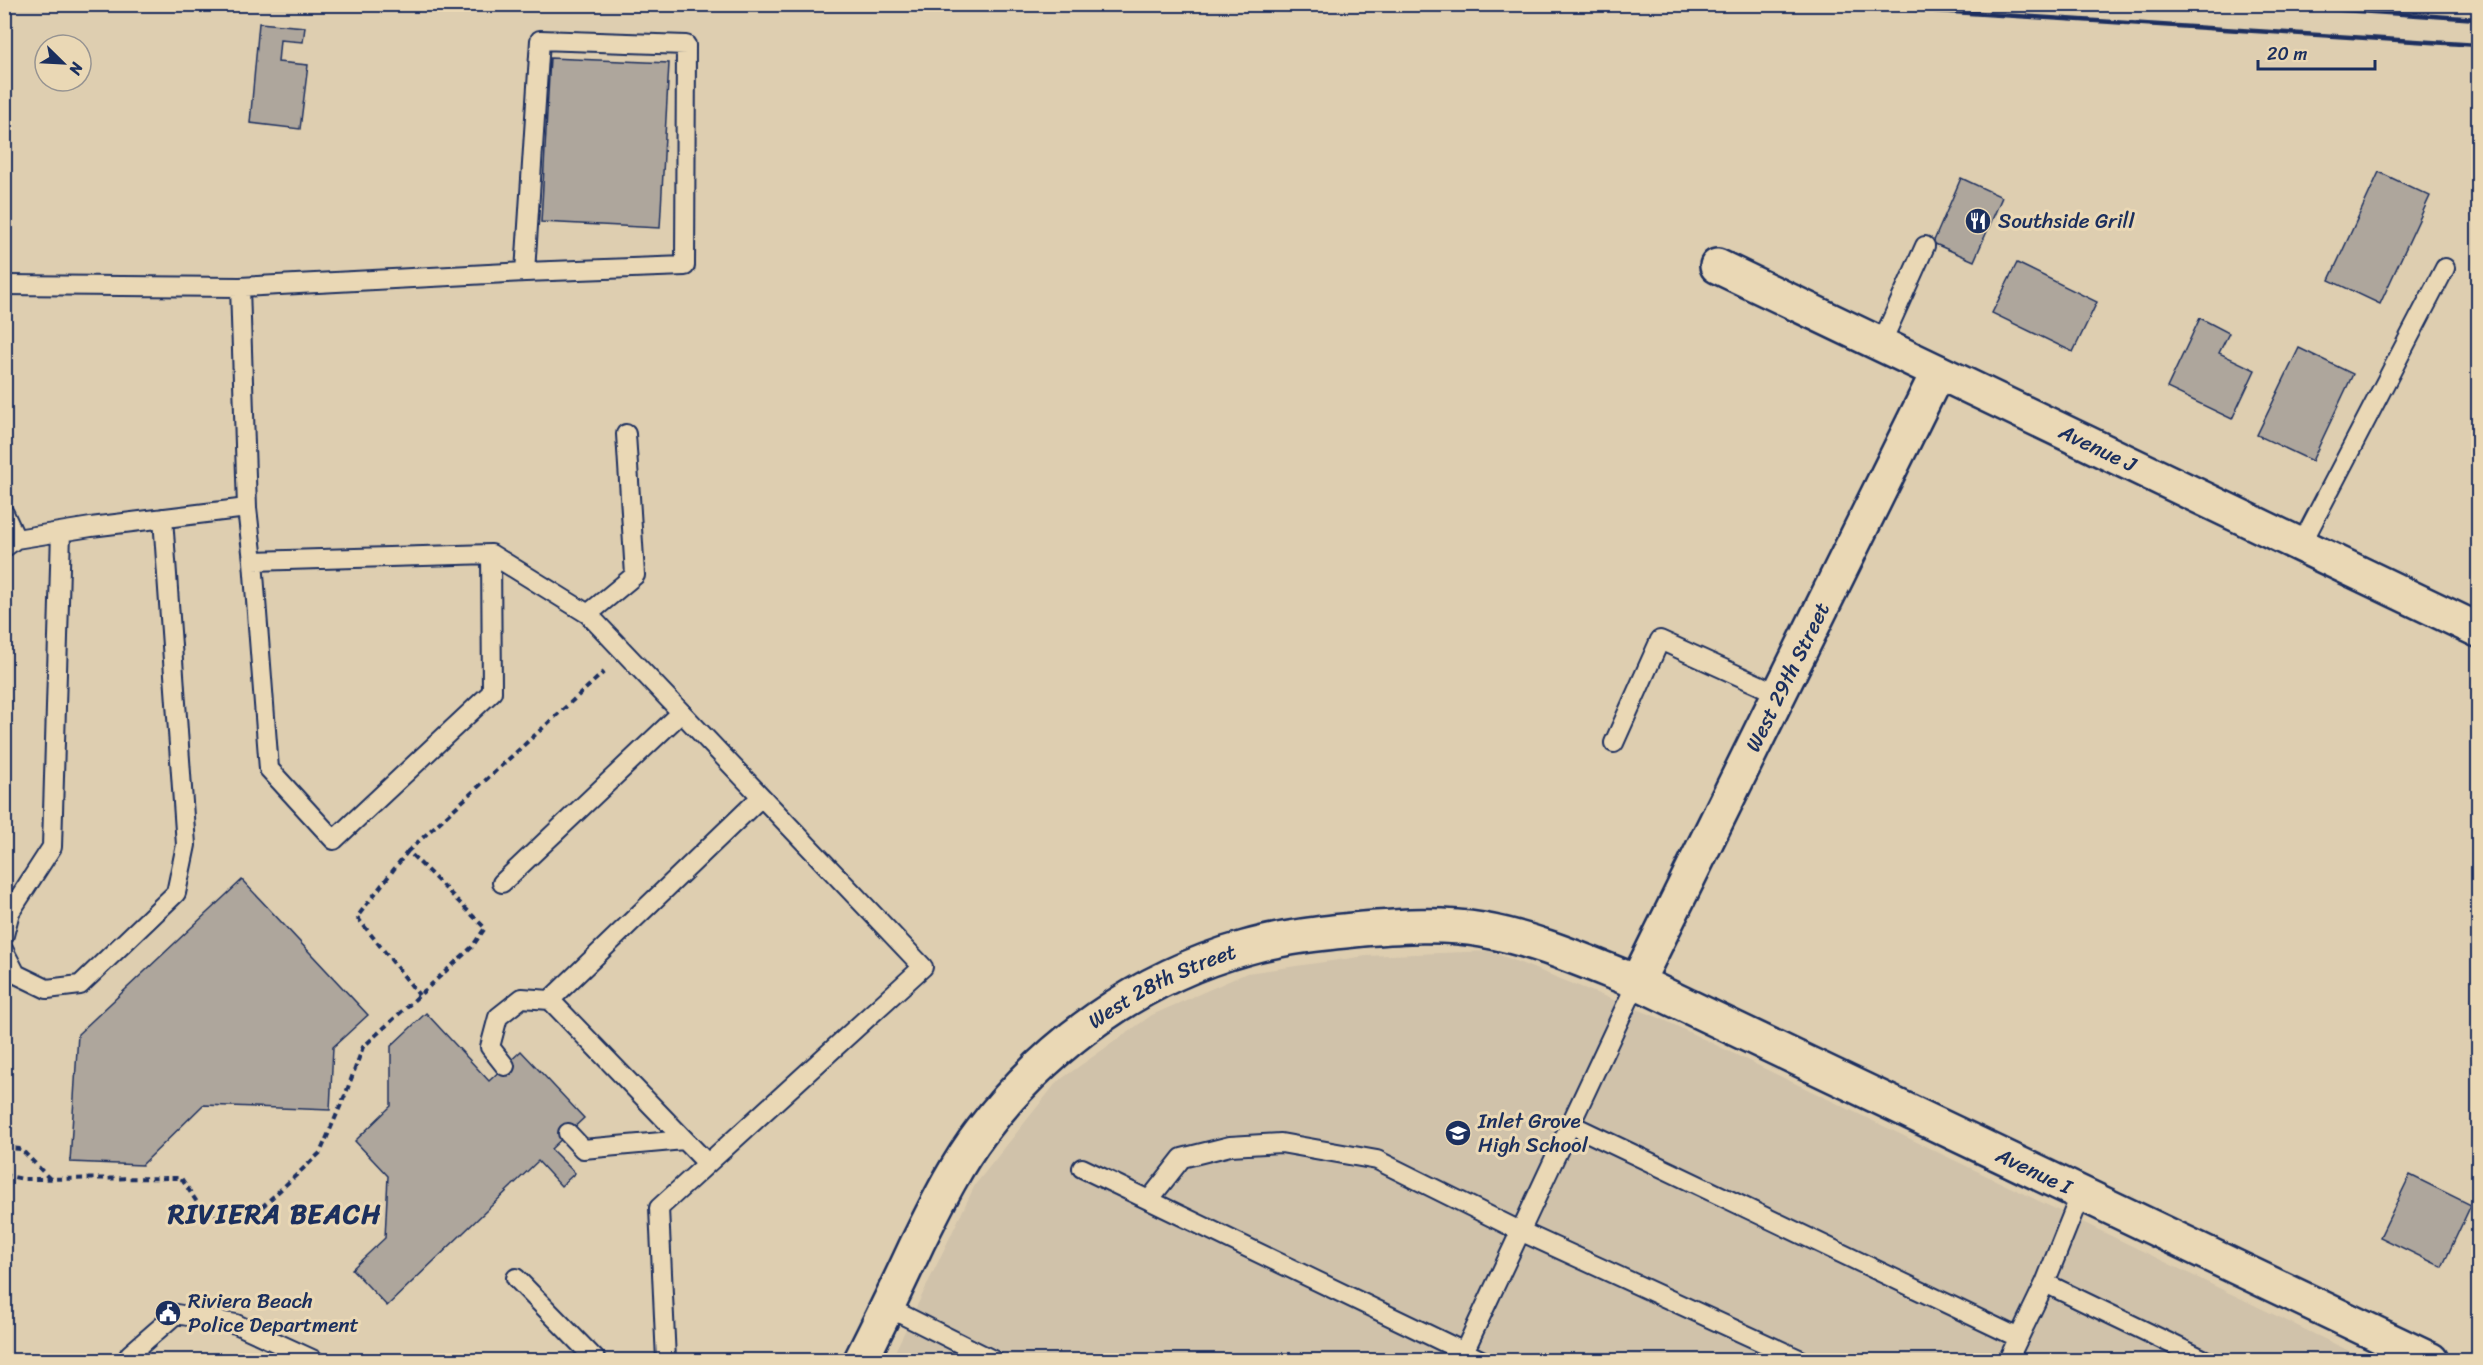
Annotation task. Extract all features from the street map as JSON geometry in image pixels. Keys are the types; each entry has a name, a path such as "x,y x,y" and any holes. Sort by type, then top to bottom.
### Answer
{"street":[{"name":"Avenue J","path":"1717,266 2478,630"},
{"name":"West 29th Street","path":"1637,982 1938,372"},
{"name":"West 28th Street","path":"861,1360 944,1189 980,1132 1024,1081 1074,1036 1122,1002 1181,971 1245,948 1311,934 1408,925 1481,930 1545,946 1637,982"},
{"name":"Avenue I","path":"1637,982 2431,1360"}],"lane":[{"path":"4,285 240,287 685,266 686,45 540,40 525,272"},
{"path":"1881,344 1925,246"},
{"path":"2301,545 2445,268"},
{"path":"240,287 247,508 268,769 334,840 492,692 491,554"},
{"path":"588,614 635,575 626,434"},
{"path":"4,513 10,544 61,532 247,508"},
{"path":"4,951 16,974 47,989 80,985 177,893 186,845 162,518"},
{"path":"4,935 10,912 52,847 61,532"},
{"path":"253,561 491,554 588,614 922,967 659,1208 666,1360"},
{"path":"1614,743 1660,640 1779,694"},
{"path":"502,883 681,713"},
{"path":"550,1000 761,797"},
{"path":"1464,1352 1637,982"},
{"path":"505,1066 490,1047 498,1017 522,998 550,1000 707,1163"},
{"path":"1570,1124 2019,1338"},
{"path":"568,1133 584,1149 684,1140"},
{"path":"1149,1200 1182,1158 1230,1146 1281,1143 1377,1160 1520,1231 1801,1360"},
{"path":"1082,1168 1481,1360"},
{"path":"2008,1360 2045,1283 2081,1193"},
{"path":"516,1278 596,1360"},
{"path":"2045,1283 2205,1360"},
{"path":"887,1307 993,1360"},
{"path":"127,1360 130,1354 176,1314 236,1324 314,1360"}],"path":[{"path":"419,995 357,916 408,851 625,653"},
{"path":"4,1175 23,1179 181,1178 206,1216 249,1219 320,1153 363,1047 472,947 485,928 408,851"},
{"path":"4,1148 21,1149 50,1178"}],"shaded area":[{"name":"Inlet Grove High School","path":"1490,951 1662,1019 2368,1360 891,1360 975,1185 1057,1082 1152,1015 1247,973 1366,956"}],"building":[{"path":"259,23 305,27 303,42 280,40 278,62 308,65 300,129 250,123"},
{"path":"550,58 669,63 660,228 541,222"},
{"path":"2379,172 2430,196 2380,304 2329,280"},
{"path":"1961,178 2002,197 1974,261 1933,243"},
{"path":"2017,263 2097,302 2073,352 1992,313"},
{"path":"2200,318 2229,333 2219,353 2255,370 2232,419 2167,388"},
{"path":"2299,348 2353,374 2312,461 2257,435"},
{"path":"242,880 368,1015 333,1047 330,1110 203,1105 142,1165 70,1162 78,1034"},
{"path":"426,1013 489,1081 521,1051 584,1118 551,1149 575,1173 561,1186 538,1161 387,1306 352,1269 385,1238 388,1176 355,1141 391,1106 391,1046"},
{"path":"2410,1175 2471,1205 2442,1267 2380,1237"}],"railway":[{"path":"1825,4 2478,45"},
{"path":"2251,4 2478,19"}],"place":[{"name":"Southside Grill","path":"1978,221"},
{"name":"Inlet Grove High School","path":"1458,1133"},
{"name":"Riviera Beach Police Department","path":"168,1313"}],"district":[{"name":"RIVIERA BEACH","path":"275,1214"}]}
